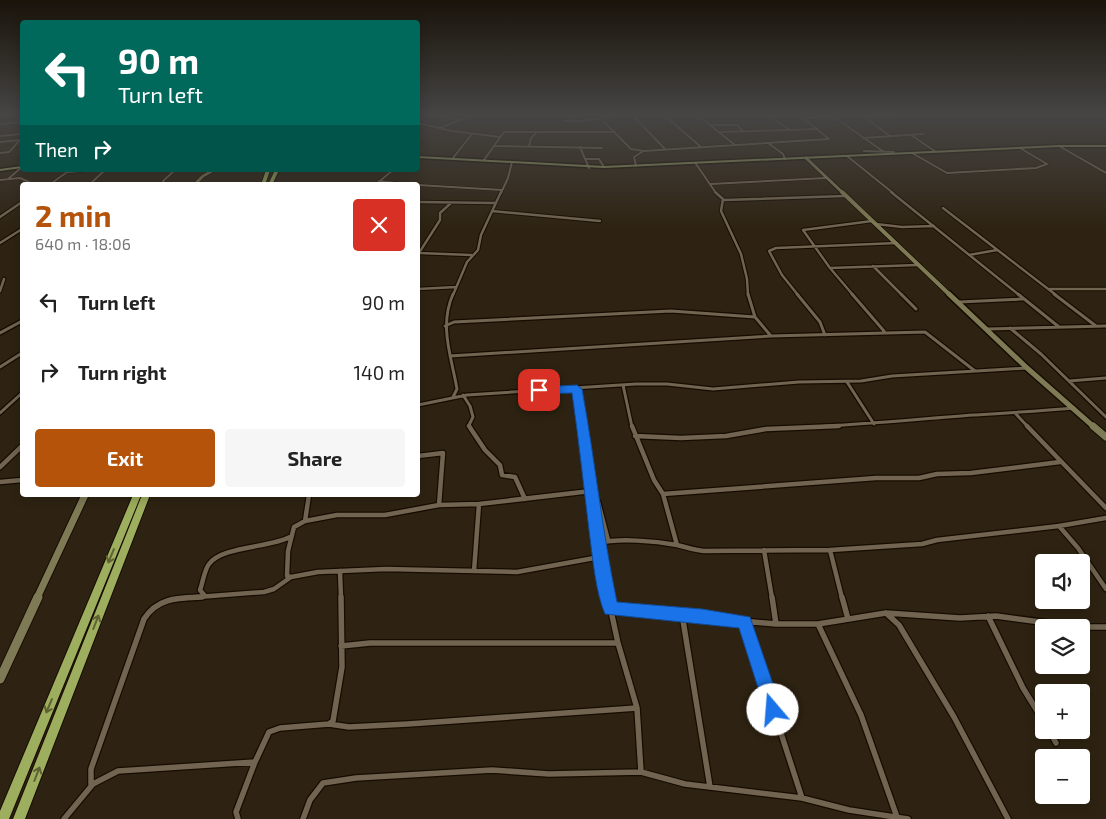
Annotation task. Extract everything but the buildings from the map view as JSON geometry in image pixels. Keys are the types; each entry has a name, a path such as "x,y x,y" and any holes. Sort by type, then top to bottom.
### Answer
{"highway":[{"path":"3,819 136,497"},
{"path":"19,819 145,497"}],"main road":[{"path":"420,156 604,168 931,152"},
{"path":"420,156 497,161"},
{"path":"0,170 20,167"}],"street":[{"path":"453,158 458,152"},
{"path":"484,160 490,152"},
{"path":"582,152 589,168"},
{"path":"636,166 634,157 642,152"},
{"path":"781,152 785,159"},
{"path":"912,153 947,173 1036,168 1047,164 1028,152"},
{"path":"1070,152 1106,172"},
{"path":"847,156 1059,327"},
{"path":"806,158 918,265 960,302 1027,368 1106,437"},
{"path":"585,159 599,159 604,168"},
{"path":"453,397 456,390 445,326 446,318 456,287 471,255 478,250 478,244 508,178 512,162"},
{"path":"696,164 722,199 845,196"},
{"path":"8,179 20,169"},
{"path":"20,170 18,174 20,178"},
{"path":"53,182 68,172"},
{"path":"92,182 103,172"},
{"path":"163,182 172,172"},
{"path":"197,182 211,172"},
{"path":"378,182 391,172"},
{"path":"0,180 20,178 29,182"},
{"path":"711,184 826,178"},
{"path":"420,186 502,190"},
{"path":"722,199 719,205 721,214 733,235 742,260 747,279 748,296 754,308 755,317 771,336"},
{"path":"420,202 496,203"},
{"path":"0,215 20,203"},
{"path":"420,250 440,220 440,213 450,203"},
{"path":"943,208 1096,326"},
{"path":"492,212 600,221"},
{"path":"884,332 830,268 814,247 804,229 874,223 902,227 934,226"},
{"path":"1,243 20,230"},
{"path":"825,335 820,322 782,275 769,251 776,248 897,243"},
{"path":"969,255 997,250"},
{"path":"420,253 471,255"},
{"path":"830,268 918,265"},
{"path":"873,266 916,309"},
{"path":"0,291 4,279"},
{"path":"420,289 456,287"},
{"path":"1048,289 1106,289"},
{"path":"960,302 1022,299"},
{"path":"445,326 454,322 671,312 755,317"},
{"path":"446,318 454,322"},
{"path":"0,333 20,322"},
{"path":"987,329 1106,326"},
{"path":"1010,328 1033,347 1106,417"},
{"path":"450,356 771,336 924,332 975,371"},
{"path":"449,349 458,354"},
{"path":"0,367 20,355"},
{"path":"420,405 465,395 622,385 667,384 700,389 799,382 847,382 892,376 1027,368"},
{"path":"1069,381 1106,378"},
{"path":"847,382 874,424"},
{"path":"622,385 628,415 635,436 654,480 663,494 677,545"},
{"path":"577,389 588,458 600,557 618,643 637,708 641,772"},
{"path":"456,390 465,395 473,418 469,424 470,427 477,434 484,450 500,465 502,475 515,477 525,500"},
{"path":"0,413 20,395"},
{"path":"635,436 682,438 726,436 766,429 874,424 1074,408"},
{"path":"1016,414 1106,508"},
{"path":"0,467 20,448"},
{"path":"420,456 443,453 439,505"},
{"path":"663,494 876,478 919,478 937,474 971,473 1060,462"},
{"path":"0,482 20,480"},
{"path":"291,577 287,576 286,569 290,537 294,527 305,521 337,515 385,515 439,505 525,500 591,491"},
{"path":"0,679 84,497"},
{"path":"305,521 309,497"},
{"path":"592,499 598,502 608,540"},
{"path":"474,571 479,504"},
{"path":"598,544 608,540 677,545 698,550 789,548 830,550 922,544 937,540 1058,526 1106,518"},
{"path":"1058,526 1078,548 1106,590"},
{"path":"205,596 200,590 209,563 213,560 240,550 283,542 290,537"},
{"path":"764,550 776,624"},
{"path":"830,550 848,619"},
{"path":"91,784 91,768 145,616 161,601 264,592 274,589 291,577 318,572 386,569 517,572 600,557"},
{"path":"329,724 333,721 342,667 340,571"},
{"path":"610,609 776,624 818,624 886,613 960,618 988,616 1079,627 1106,627"},
{"path":"886,613 899,625 962,730 1008,819"},
{"path":"682,614 710,787"},
{"path":"988,616 1023,688 1035,707"},
{"path":"745,622 802,798"},
{"path":"818,624 861,715 897,817"},
{"path":"341,646 380,643 618,643"},
{"path":"238,819 236,812 254,762 269,732 280,728 329,724 348,727 408,724 637,708"},
{"path":"1054,739 1056,743"},
{"path":"64,819 91,784 102,776 118,771 254,762"},
{"path":"302,819 310,800 323,783 356,778 492,770 548,774 641,772 685,784 802,798 849,810 908,819"}],"route":[{"path":"539,390 577,389 588,458 588,474 600,557 610,609 661,612 745,622 773,710"}]}
